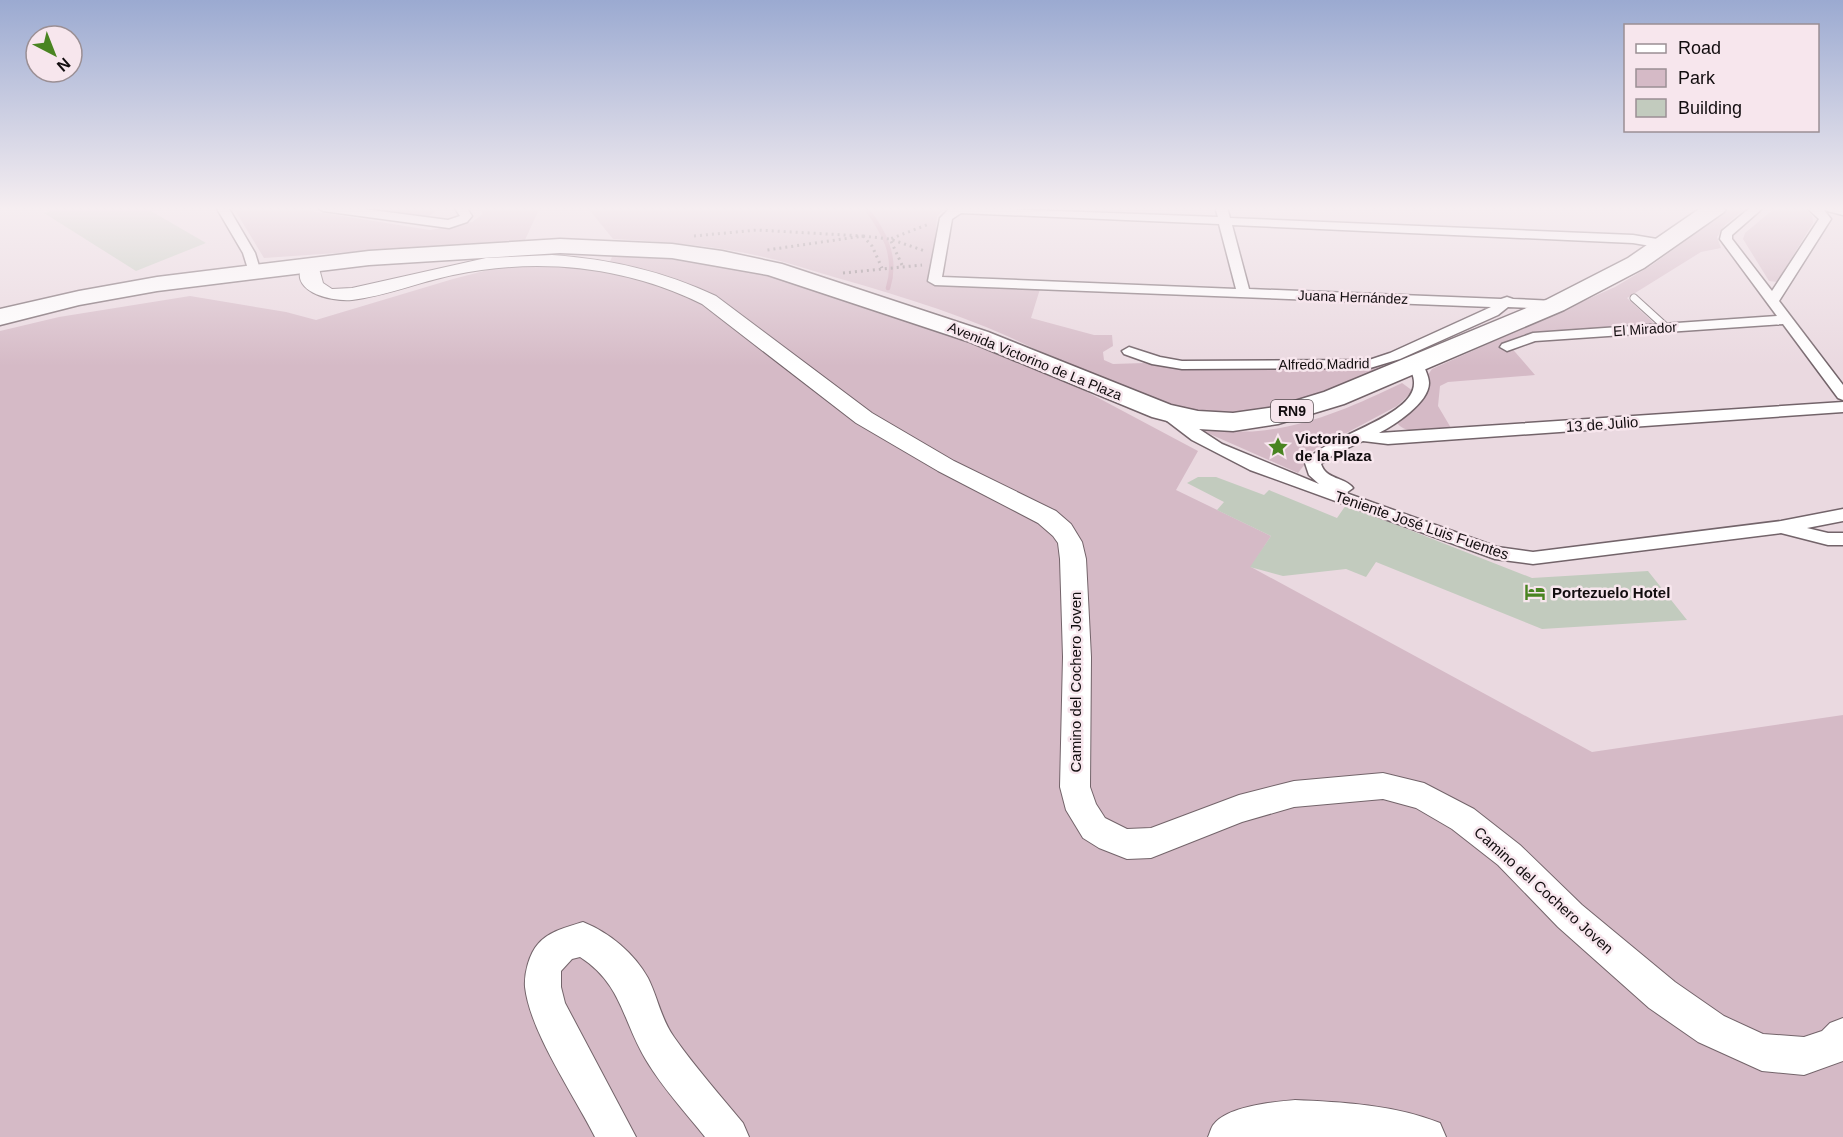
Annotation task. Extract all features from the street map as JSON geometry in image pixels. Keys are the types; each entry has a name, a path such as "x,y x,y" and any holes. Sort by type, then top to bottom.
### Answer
{"highway":[{"name":"Avenida Victorino de La Plaza","path":"311,265 352,260"},
{"name":"Avenida Victorino de La Plaza","path":"732,260 774,269 924,317 1162,411 1197,420 1233,422 1278,415 1334,398 1555,305 1640,260"},
{"name":"RN9","path":"0,308 116,282 253,266 311,265"},
{"name":"RN9","path":"0,318 113,291 311,265"}],"street":[{"path":"251,260 253,266"},
{"name":"Juana Hernández","path":"938,260 935,281 1244,294 1507,301 1555,305"},
{"path":"1235,260 1244,294"},
{"path":"1742,260 1784,320 1843,395"},
{"path":"1772,301 1798,260"},
{"name":"Camino del Cochero Joven","path":"311,265 309,276 312,285 319,290 339,295 455,269 493,263 600,265 660,277 688,288 709,300 864,418 946,466 1047,517 1062,530 1070,542 1074,559 1077,657 1075,787 1082,810 1094,828 1110,838 1127,844 1151,843 1239,808 1294,794 1383,786 1424,797 1463,819 1509,855 1570,916 1654,988 1711,1029 1762,1052 1804,1056 1834,1046 1843,1036"},
{"name":"Alfredo Madrid","path":"1129,351 1182,366 1370,364 1395,357 1493,312 1507,301"},
{"name":"El Mirador","path":"1507,347 1533,337 1784,320"},
{"path":"1416,364 1422,383 1415,399 1406,409 1361,436 1319,456 1314,463 1315,471 1325,480 1396,508 1459,539"},
{"name":"13 de Julio","path":"1361,436 1388,439 1843,407"},
{"name":"Teniente José Luis Fuentes","path":"1162,411 1179,426 1232,456 1274,474 1459,539 1495,554 1533,558 1781,527 1828,539 1843,539"},
{"path":"1781,527 1843,515"},
{"path":"616,1137 551,1018 543,995 544,972 549,959 561,946 584,939 619,968 635,991 644,1020 660,1049 729,1137"},
{"path":"1228,1137 1236,1130 1281,1120 1332,1121 1426,1137"}],"lane":[{"path":"1634,298 1667,328"}],"path":[{"path":"878,260 882,268 902,266 899,260"}],"green space":[{"path":"611,260 679,260 743,268 786,279 973,340 1074,385 1198,451 1176,490 1271,536 1251,567 1592,752 1843,715 1843,1137 0,1137 0,331 59,317 190,296 286,312 316,320 507,265 609,264"},
{"path":"777,260 934,260 932,283 1040,289 1031,318 1094,335 1112,335 1113,346 1103,352 1104,360 1113,364 1144,363 1177,369 1388,366 1332,391 1272,411 1233,416 1200,413 1168,407 1136,396 1106,384 1016,340 938,309"},
{"path":"1659,260 1688,260 1627,298 1656,325 1530,334 1509,345 1535,375 1448,382 1440,386 1438,406 1451,428 1415,431 1408,430 1397,423 1397,419 1432,369 1615,287"},
{"path":"1756,260 1790,260 1777,282 1769,281"},
{"path":"1402,383 1413,391 1397,406 1307,454 1305,464 1298,473 1194,427 1250,431 1296,424 1350,407"}],"building":[{"path":"119,260 163,260 136,271"},
{"path":"1198,477 1216,477 1264,495 1269,490 1337,518 1346,505 1532,578 1648,571 1687,620 1542,629 1376,562 1366,577 1346,569 1283,576 1250,567 1271,536 1217,510 1224,502 1187,483"}],"waterway":[{"path":"888,288 891,277 890,260"}],"place":[{"name":"Victorino de la Plaza","path":"1278,447"},
{"name":"Portezuelo Hotel","path":"1535,592"}]}
